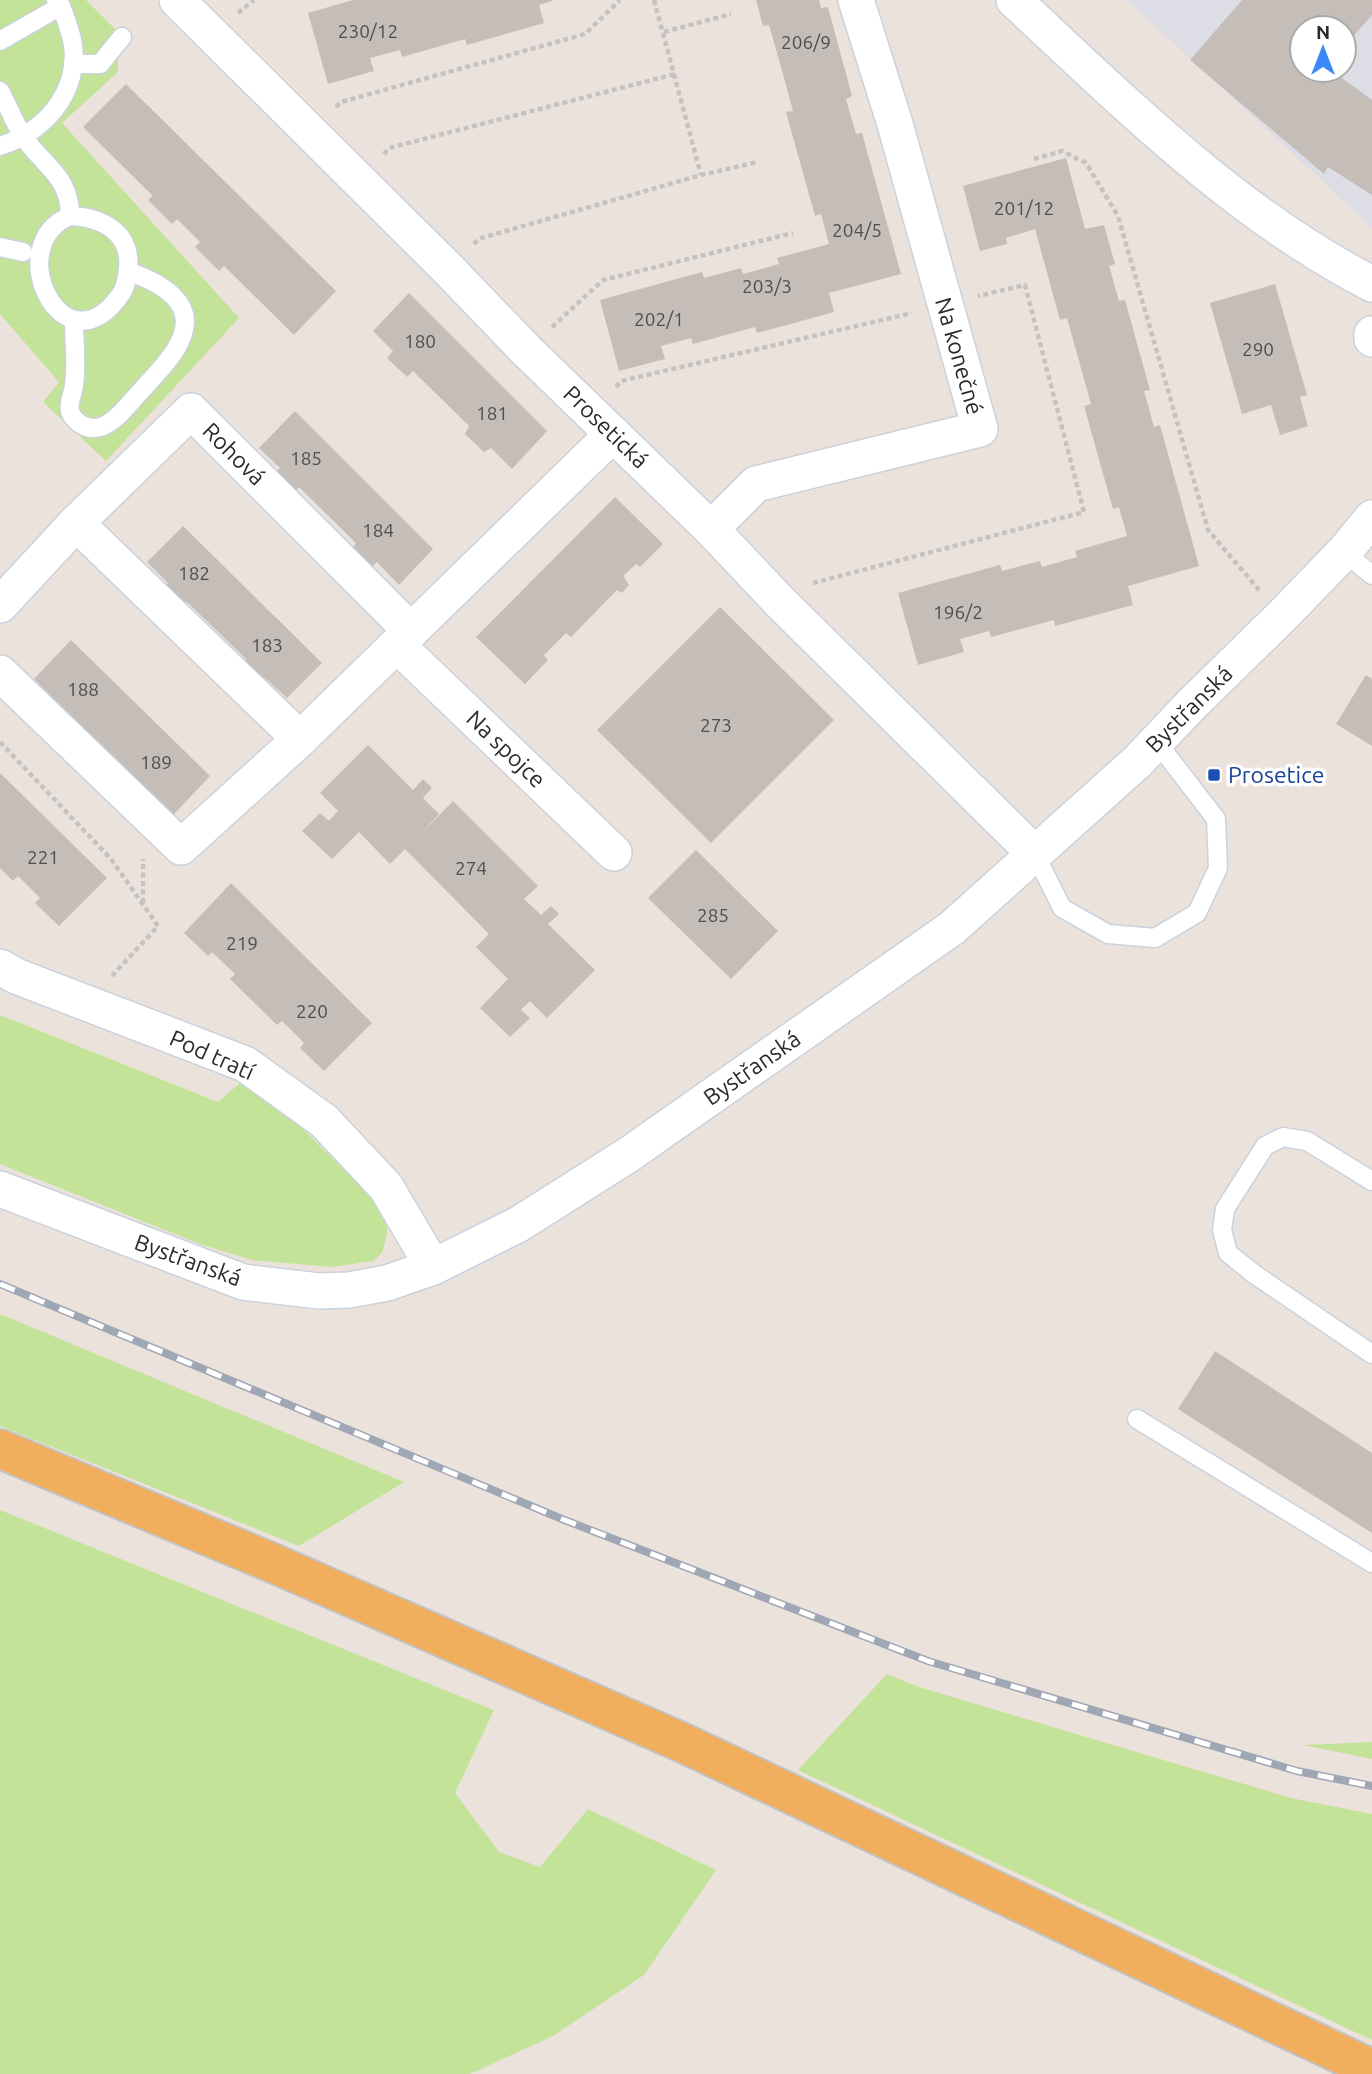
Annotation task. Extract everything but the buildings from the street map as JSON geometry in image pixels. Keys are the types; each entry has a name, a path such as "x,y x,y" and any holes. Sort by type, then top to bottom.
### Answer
{"main road":[{"path":"0,1449 262,1559 681,1742 1372,2069"}],"street":[{"name":"Prosetická","path":"177,0 449,269 526,350 711,528 780,602 1035,854"},
{"name":"Na konečné","path":"711,528 756,484 980,429 895,124 856,0"},
{"path":"1014,0 1166,141 1270,222 1327,261 1372,284"},
{"name":"Rohová","path":"0,605 76,523 191,411 404,638"},
{"path":"0,673 181,847 300,739 613,434"},
{"name":"Bystřanská","path":"0,1189 243,1282 318,1291 349,1290 387,1283 433,1266 519,1224 628,1155 952,928 1137,762 1344,552 1372,519"},
{"path":"76,523 300,739"},
{"name":"Na spojce","path":"404,638 614,853"},
{"name":"Pod tratí","path":"0,967 29,981 245,1064 324,1121 386,1187 433,1266"}],"lane":[{"path":"0,41 58,3 72,37 73,64 73,75 47,121 24,138 0,146"},
{"path":"73,64 100,64 122,37"},
{"path":"0,91 24,138 66,187 70,216"},
{"path":"70,216 88,217 108,224 119,234 129,255 124,289 115,303 100,315 74,321 42,309 30,296 24,280 23,252 28,240 51,221 70,216"},
{"path":"0,247 23,252"},
{"path":"74,321 74,385 70,412 77,422 85,427 95,428 106,425 121,412 170,359 182,342 185,326 183,311 159,284 128,271"},
{"path":"1344,552 1372,575"},
{"path":"1035,854 1062,908 1108,934 1155,938 1197,913 1218,868 1216,819 1156,741"},
{"path":"1372,1181 1307,1141 1283,1137 1265,1146 1225,1209 1222,1230 1228,1253 1245,1267 1372,1353"},
{"path":"1137,1419 1372,1563"}],"path":[{"path":"310,131 341,103 585,34 620,0"},
{"path":"654,0 701,175"},
{"path":"664,32 731,14"},
{"path":"360,182 388,148 675,74"},
{"path":"1034,159 1062,151 1086,163 1118,215 1208,530 1254,585 1284,614"},
{"path":"449,269 478,239 701,175 758,162"},
{"path":"526,350 603,280 793,233"},
{"path":"0,742 111,859 158,926 105,983"}],"shaded area":[{"path":"1127,0 1372,0 1372,228"}],"green space":[{"path":"0,0 86,0 118,32 118,72 62,123 239,318 106,461 43,402 59,382 0,314"},
{"path":"0,1015 218,1102 240,1083 273,1103 375,1201 387,1217 387,1234 382,1253 373,1261 332,1267 252,1260 200,1244 0,1164"},
{"path":"0,1314 404,1482 299,1546 0,1426"},
{"path":"0,1510 494,1710 455,1793 499,1852 540,1867 588,1809 716,1870 644,1975 553,2036 470,2074 0,2074"},
{"path":"887,1674 919,1687 1291,1798 1372,1814 1372,2040 798,1770"},
{"path":"1372,1742 1372,1759 1304,1745"}],"railway":[{"path":"0,1284 562,1519 928,1661 1297,1771 1372,1786"}],"place":[{"name":"Prosetice","path":"1214,775"}]}
